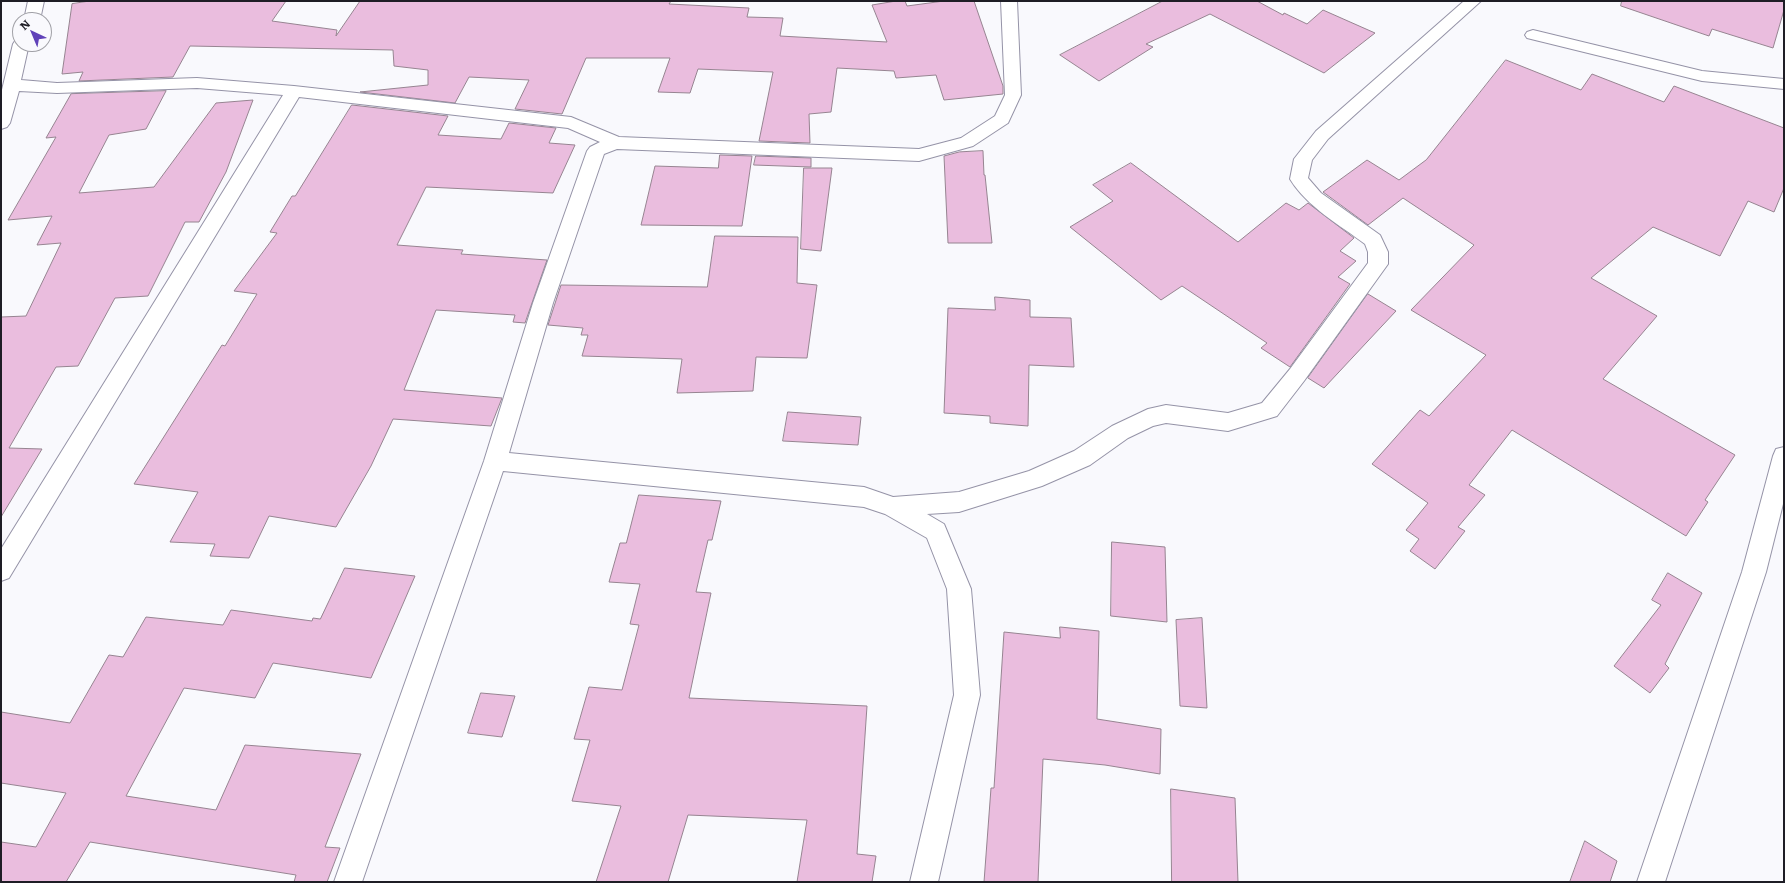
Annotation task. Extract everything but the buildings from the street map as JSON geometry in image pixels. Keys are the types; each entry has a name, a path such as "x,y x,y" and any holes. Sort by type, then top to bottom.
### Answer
{"street":[{"path":"34,12 36,1"},
{"path":"348,882 440,614 495,461 543,303 596,151 603,147 617,143 919,155 967,142 1002,118 1013,95 1009,1"},
{"path":"893,507 959,502 1034,479 1082,458 1120,432 1148,418 1166,414 1228,422 1269,410 1297,375 1378,264 1378,252 1373,240 1315,198 1299,179 1303,158 1322,135 1472,1"},
{"path":"1533,35 1702,76 1784,84"},
{"path":"1,122 9,82 18,52"},
{"path":"9,82 57,88 197,83 294,91 571,123 617,143"},
{"path":"1,570 294,91"},
{"path":"1652,882 1754,572 1784,456"},
{"path":"495,461 864,497 893,507 936,531 959,589 967,695 924,882"}]}
